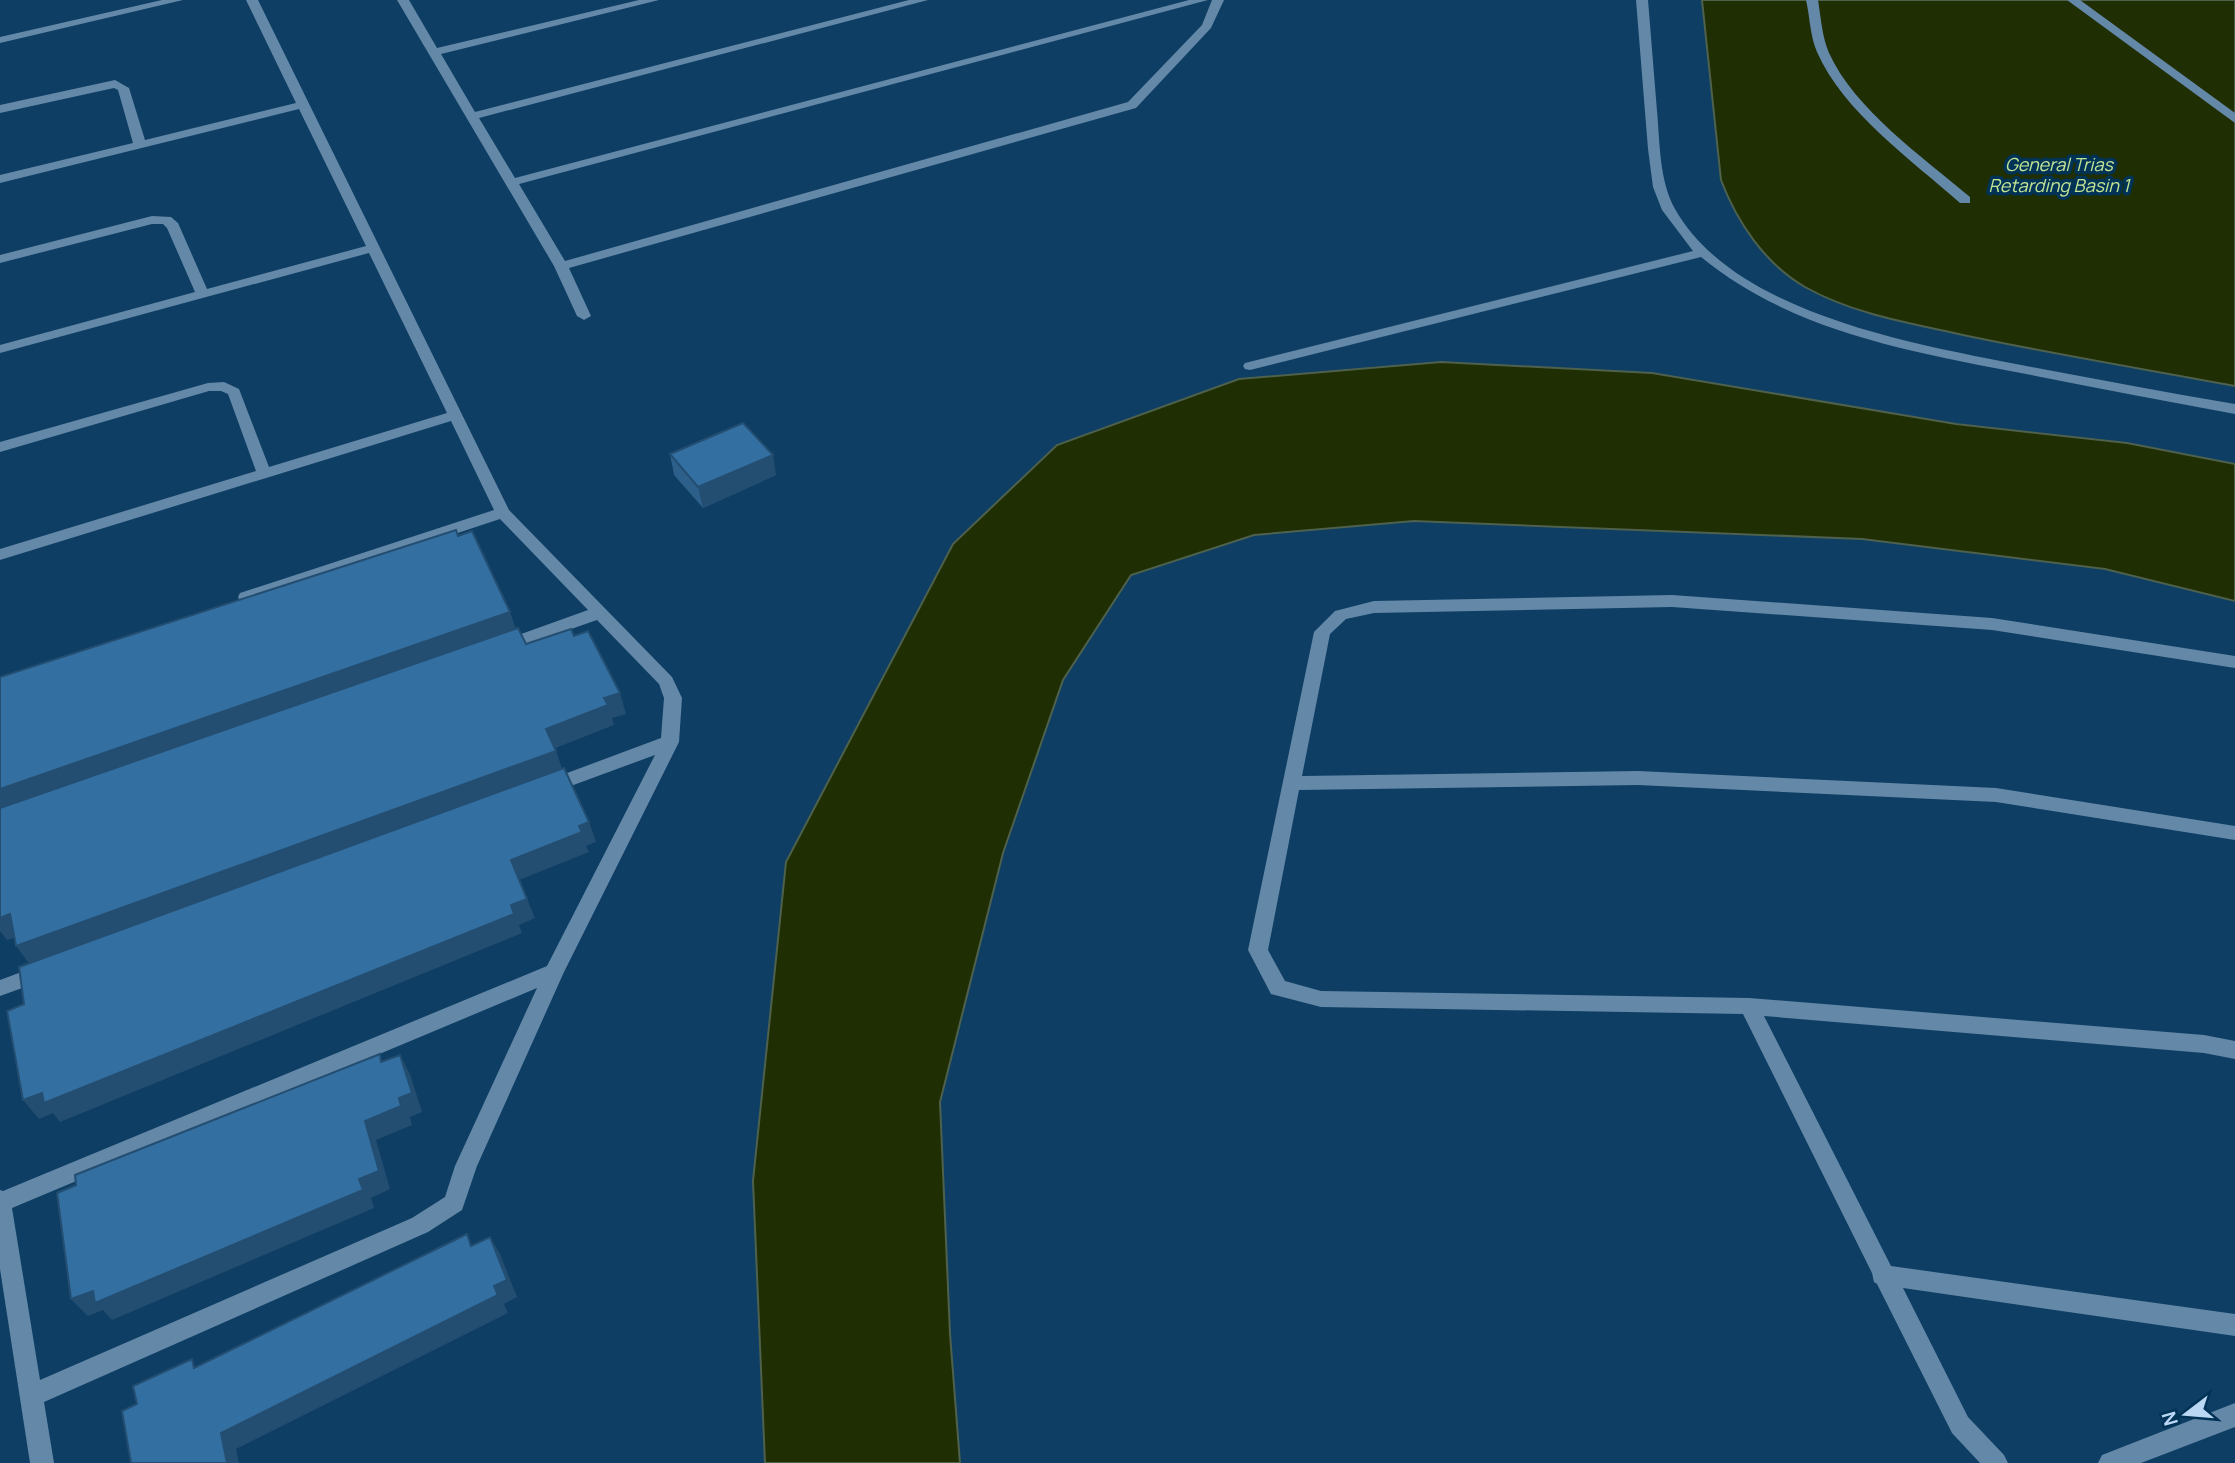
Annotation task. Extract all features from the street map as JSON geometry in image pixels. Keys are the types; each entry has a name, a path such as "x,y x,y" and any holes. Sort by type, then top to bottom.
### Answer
{"street":[{"path":"0,40 177,0"},
{"path":"31,1396 420,1225 454,1203 466,1166 554,972 670,742 673,698 666,681 503,513 253,0"},
{"path":"403,0 561,266 584,316"},
{"path":"434,52 653,0"},
{"path":"473,116 922,0"},
{"path":"513,183 1202,0"},
{"path":"561,266 1132,105 1207,26 1218,0"},
{"path":"1642,0 1658,178 1667,207 1676,223 1702,253 1743,282 1789,306 1860,333 1979,360 2235,409"},
{"path":"1812,0 1822,51 1838,79 1868,112 1965,200"},
{"path":"2073,0 2235,119"},
{"path":"0,108 115,84 123,88 140,145"},
{"path":"0,179 303,105"},
{"path":"0,260 152,220 166,220 173,226 203,294"},
{"path":"0,349 373,248"},
{"path":"1250,366 1702,253"},
{"path":"0,447 208,387 224,387 234,392 264,474"},
{"path":"0,555 454,415"},
{"path":"225,605 503,513"},
{"path":"2235,662 1993,624 1672,601 1374,607 1341,615 1322,632 1258,950 1278,988 1321,999 1749,1006 2204,1044 2235,1050"},
{"path":"481,655 598,613"},
{"path":"525,795 670,742"},
{"path":"1290,783 1637,778 1996,795 2235,833"},
{"path":"0,988 66,964"},
{"path":"42,1463 0,1202 554,972"},
{"path":"1749,1006 1882,1275 1960,1425 1996,1463"},
{"path":"1882,1275 2235,1325"},
{"path":"2110,1463 2235,1415"}],"water":[{"name":"General Trias Retarding Basin 1","path":"1702,0 2235,0 2235,386 2031,349 1902,322 1842,304 1791,278 1754,241 1735,211 1721,180"},
{"path":"1441,362 1652,373 1956,424 2127,443 2235,464 2235,601 2105,569 1862,539 1414,521 1254,535 1131,575 1063,680 1003,853 940,1102 950,1334 960,1463 765,1463 753,1181 786,862 953,544 1057,445 1239,379"}],"building":[{"path":"743,423 773,455 698,487 670,454"},
{"path":"456,530 458,536 472,531 510,612 0,789 0,677"},
{"path":"518,628 526,644 571,629 574,636 588,631 620,693 604,698 608,705 546,729 556,751 16,946 10,914 0,918 0,808"},
{"path":"564,768 589,822 579,826 582,832 511,860 527,899 511,905 514,914 44,1103 42,1093 23,1100 7,1011 24,1004 19,967"},
{"path":"380,1054 381,1062 400,1055 412,1093 399,1098 401,1106 365,1121 379,1171 359,1179 363,1190 95,1303 93,1291 71,1299 57,1193 76,1185 75,1175"},
{"path":"467,1234 471,1246 490,1237 507,1280 494,1286 498,1295 221,1433 227,1463 131,1463 122,1411 137,1404 133,1386 192,1359 194,1368"}]}
